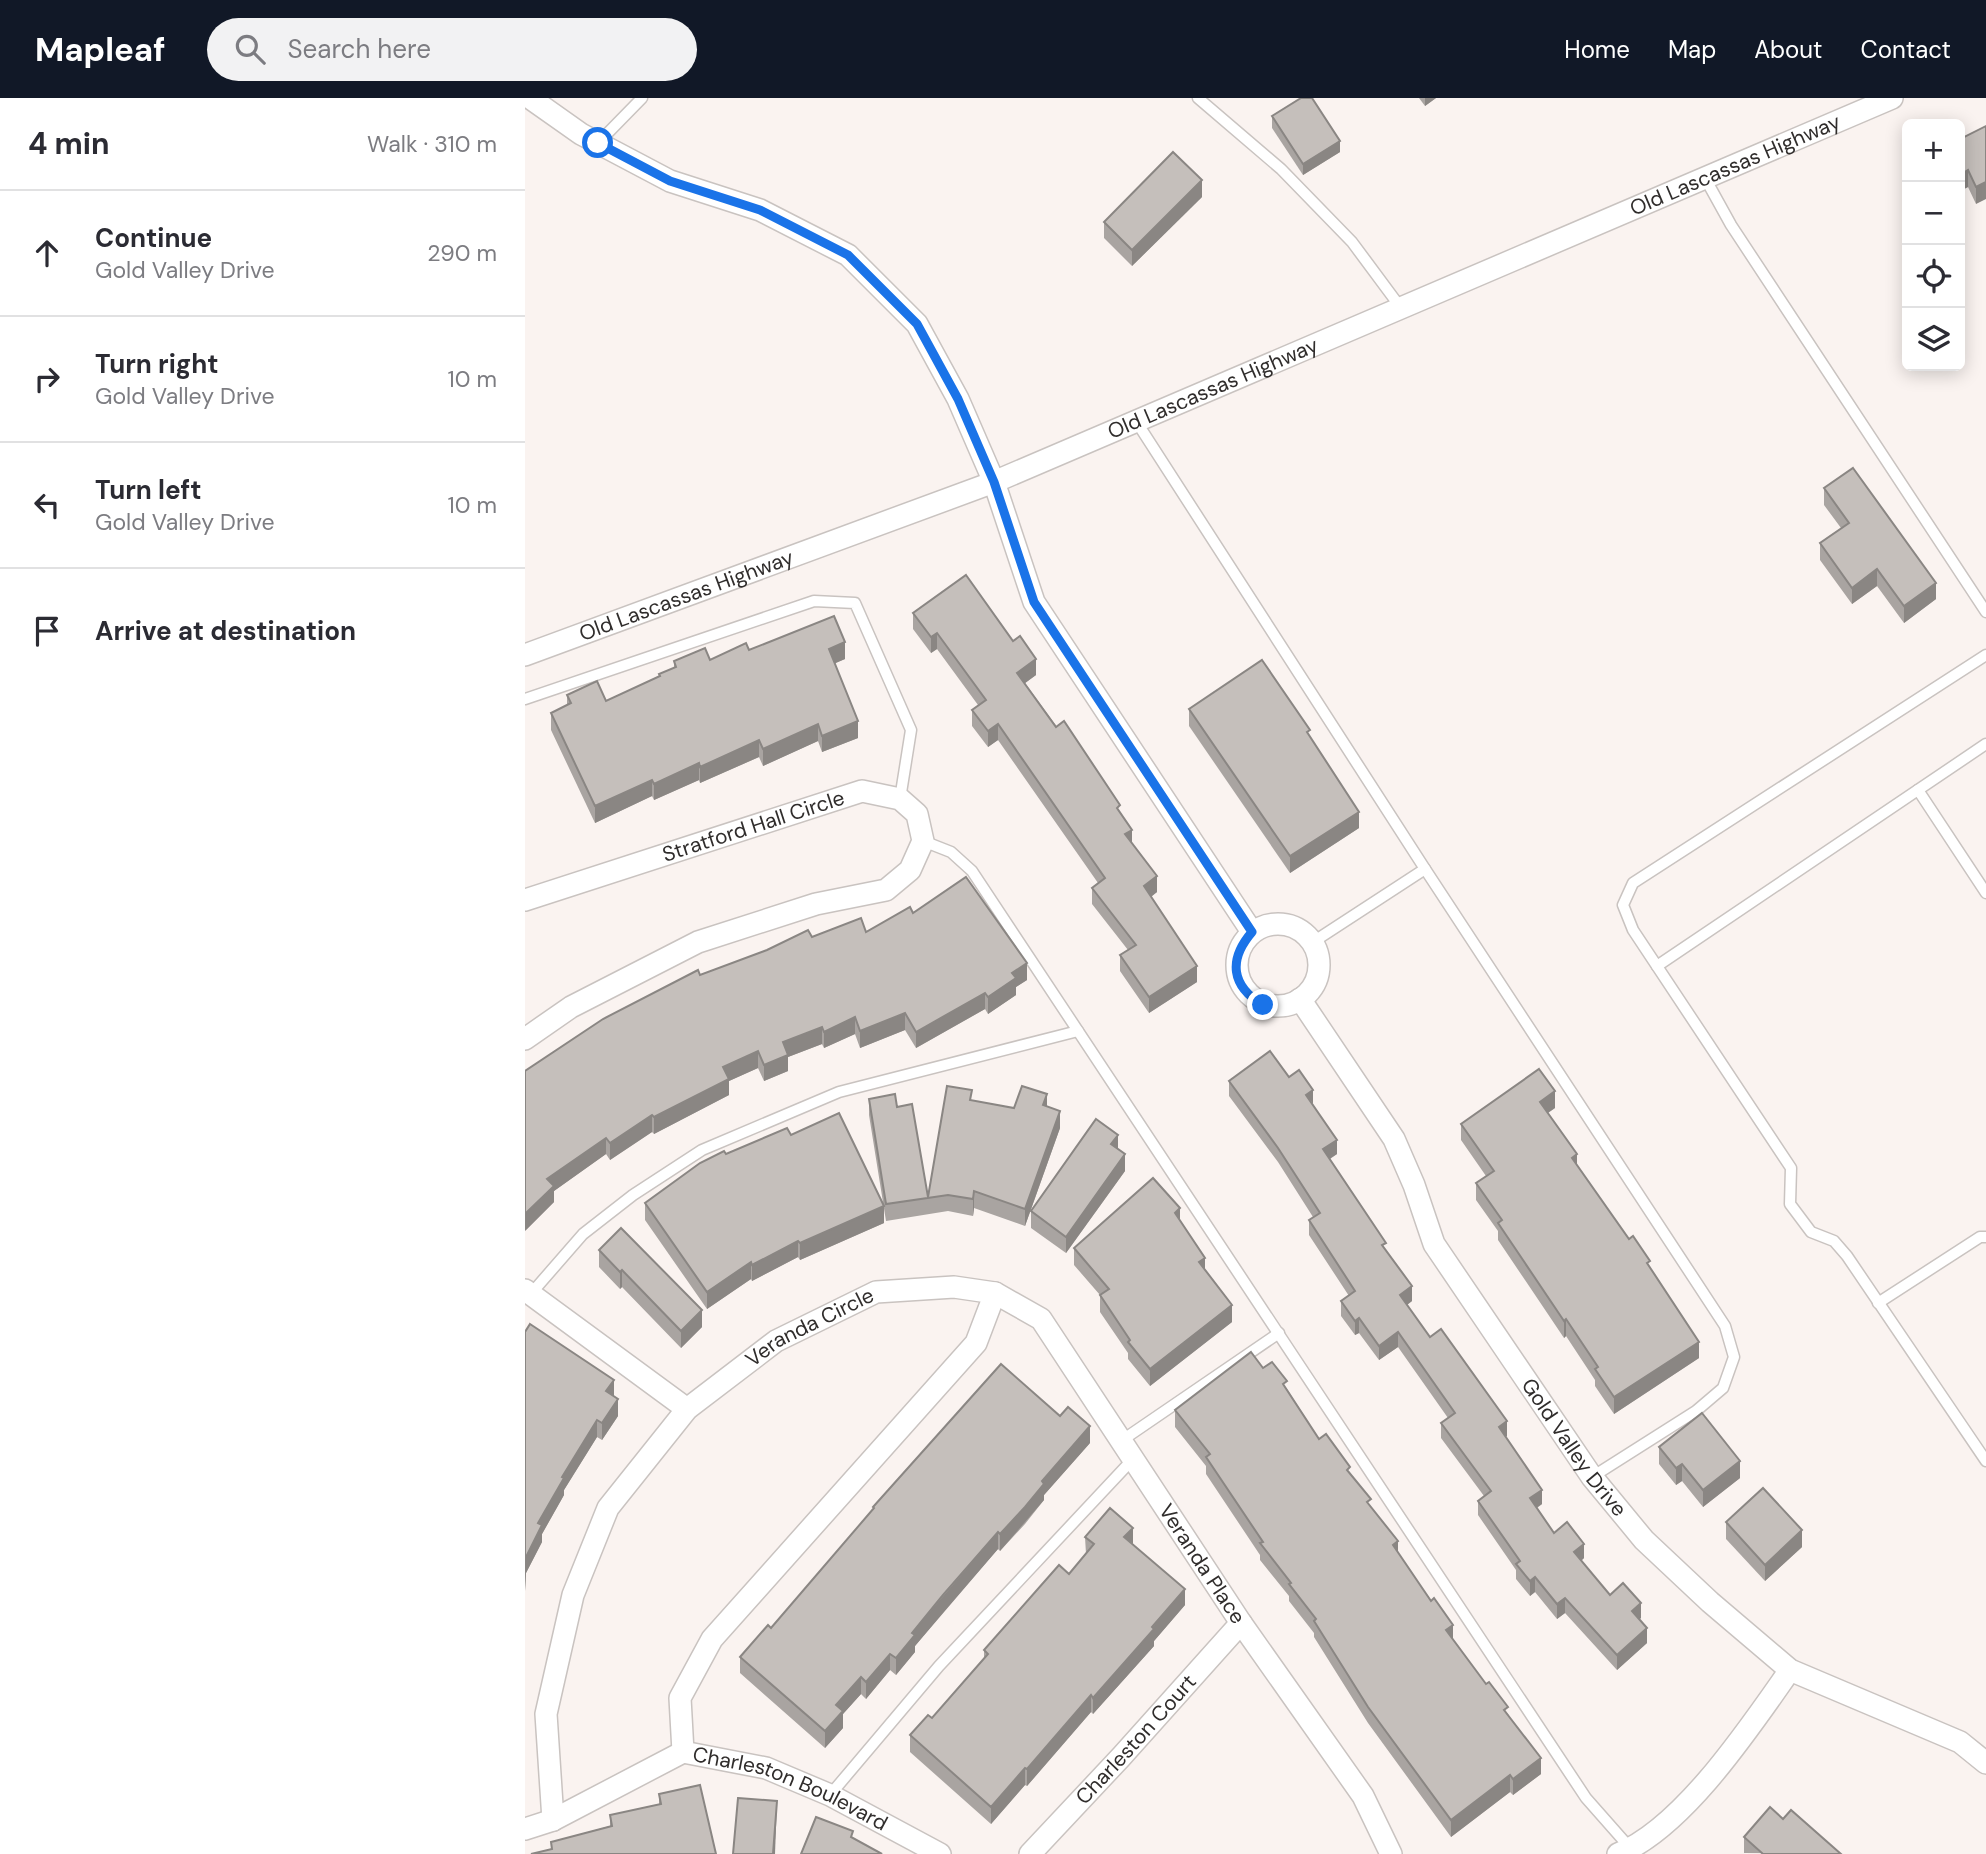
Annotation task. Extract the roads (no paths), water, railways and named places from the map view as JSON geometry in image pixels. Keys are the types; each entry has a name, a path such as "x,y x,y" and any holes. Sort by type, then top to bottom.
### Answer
{"street":[{"path":"530,98 598,143 670,181 760,210 848,255 917,324 958,399 994,482 1034,602 1252,932"},
{"name":"Old Lascassas Highway","path":"525,655 994,482 1892,98"},
{"name":"Stratford Hall Circle","path":"525,900 862,790 900,799"},
{"path":"525,1039 571,1007 698,942 816,904 886,890 910,870 923,841 917,814 900,799"},
{"path":"1278,923 1305,933 1313,942 1318,953 1316,981 1308,993 1292,1004 1278,1007 1263,1005 1241,986 1236,972 1236,958 1241,944 1252,932 1278,923"},
{"name":"Gold Valley Drive","path":"1300,999 1394,1139 1414,1185 1434,1244 1593,1477 1644,1541 1790,1670 1960,1742 1986,1763"},
{"name":"Veranda Circle","path":"553,1820 546,1714 573,1595 608,1508 687,1409 776,1341 876,1292 954,1287 995,1293"},
{"path":"683,1752 680,1698 712,1639 976,1343 995,1293"},
{"name":"Veranda Place","path":"995,1293 1041,1319 1241,1623 1363,1796 1391,1854"},
{"path":"527,1295 687,1409"},
{"name":"Charleston Court","path":"1030,1854 1241,1623"},
{"path":"1625,1851 1681,1810 1742,1738 1790,1670"},
{"name":"Charleston Boulevard","path":"525,1829 553,1820 683,1752 766,1768 830,1796 940,1854"}],"lane":[{"path":"1198,98 1281,169 1352,242 1401,308"},
{"path":"598,143 636,100"},
{"path":"1705,178 1731,225 1986,612"},
{"path":"1136,421 1425,869 1725,1325 1734,1357 1723,1388 1696,1411 1593,1477"},
{"path":"525,699 814,601 855,603 911,730 900,799"},
{"path":"1986,655 1633,883 1623,905 1633,930 1791,1168 1790,1204 1811,1232 1834,1241 1986,1461"},
{"path":"1657,966 1986,744"},
{"path":"1918,790 1986,893"},
{"path":"923,841 951,852 972,871 1586,1798 1625,1851"},
{"path":"1313,942 1425,869"},
{"path":"527,1295 583,1234 633,1195 702,1150 839,1092 1078,1031"},
{"path":"1878,1303 1980,1237 1986,1237"},
{"path":"1121,1441 1279,1334"},
{"path":"830,1796 939,1666 1133,1459"}]}
